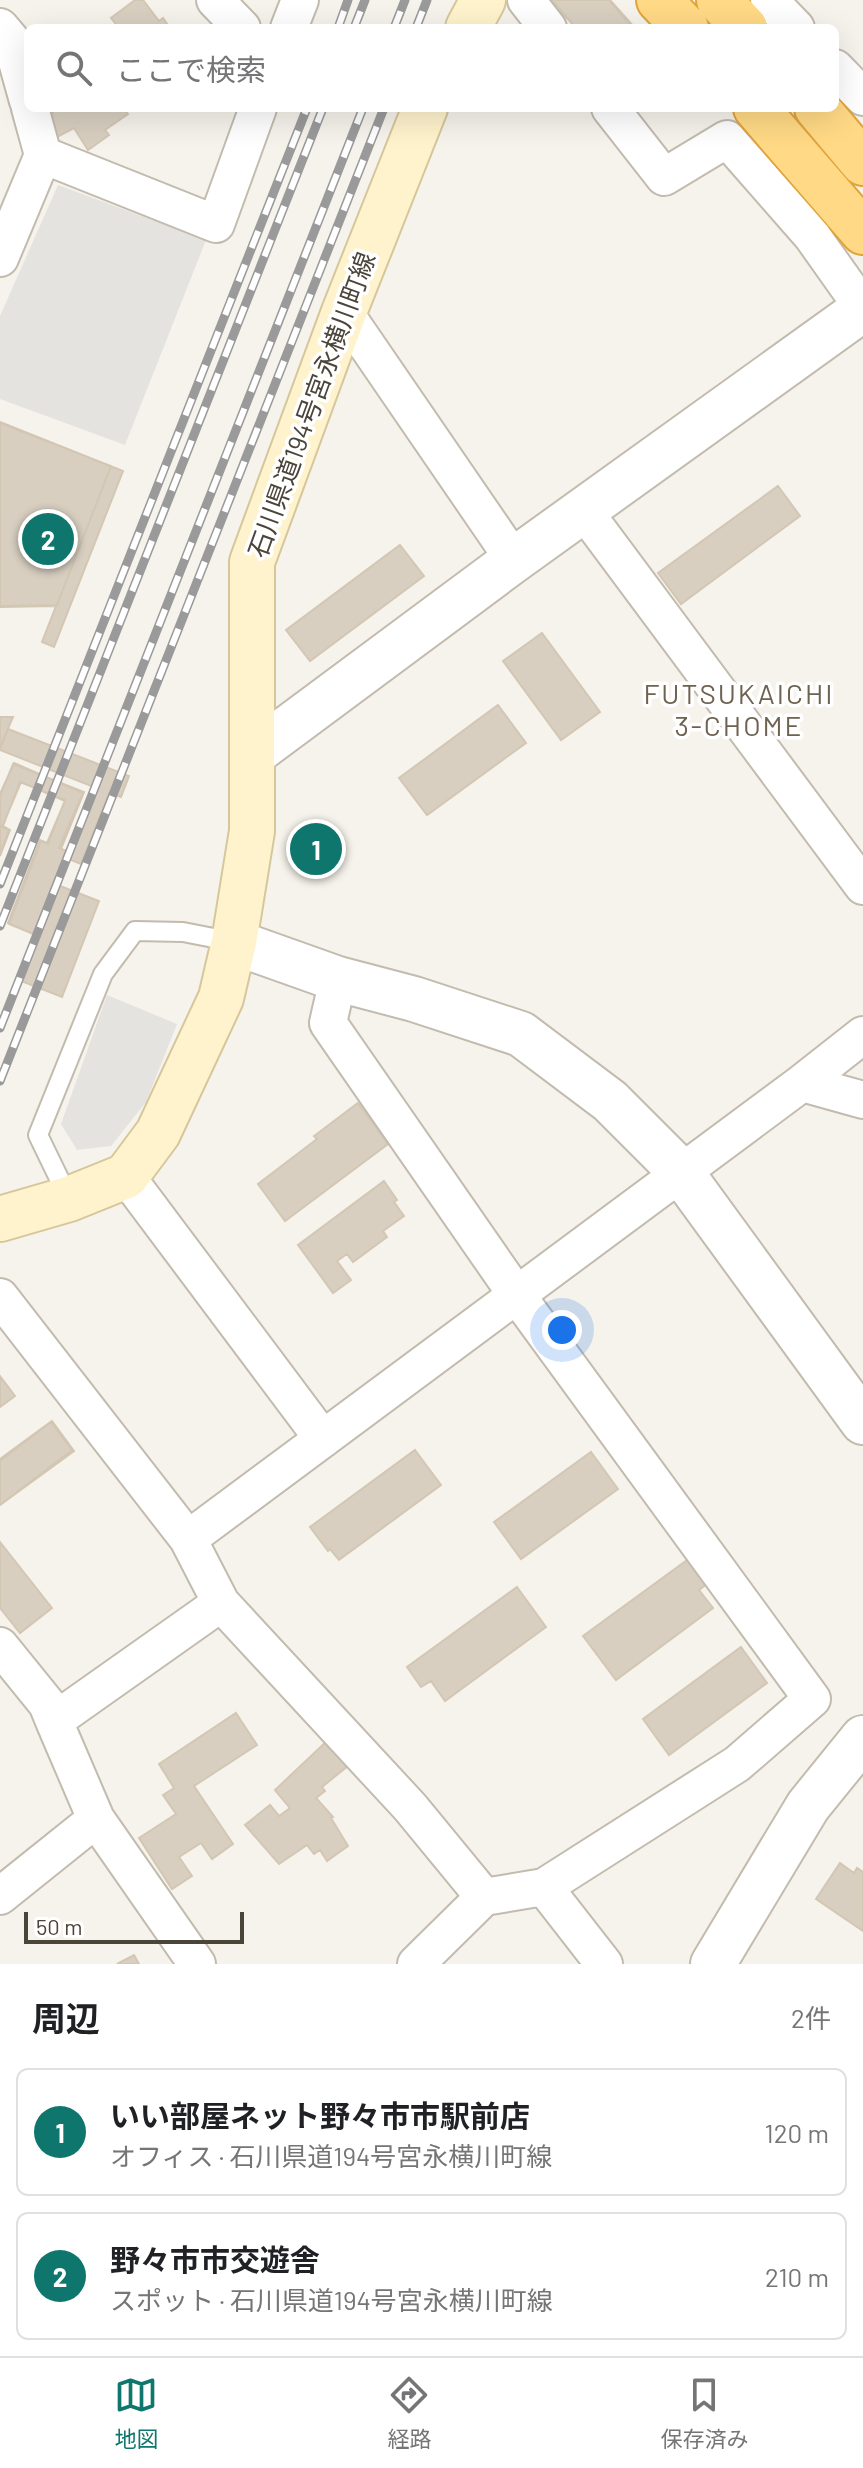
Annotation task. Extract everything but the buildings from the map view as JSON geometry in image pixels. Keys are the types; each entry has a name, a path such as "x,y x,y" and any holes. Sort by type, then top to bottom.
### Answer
{"highway":[{"path":"659,0 682,24"},
{"path":"719,0 741,24"},
{"path":"759,112 863,232"},
{"path":"820,112 857,155"}],"main road":[{"path":"470,24 483,0"},
{"name":"石川県道194号宮永横川町線","path":"126,1176 158,1133 181,1087 221,998 234,942 252,831 252,562 344,312 423,112"},
{"path":"0,1219 69,1199 126,1176"}],"street":[{"path":"215,0 238,24"},
{"path":"291,24 300,0"},
{"path":"526,0 545,24"},
{"path":"769,0 792,24"},
{"path":"0,27 11,40 24,87"},
{"path":"839,72 863,97"},
{"path":"0,258 43,155 31,112"},
{"path":"43,155 216,224 257,112"},
{"path":"253,754 514,560 863,309 812,236 727,139 664,177 613,112"},
{"path":"344,312 514,560"},
{"path":"584,511 863,886"},
{"path":"234,942 338,979 414,999 521,1034 610,1101 680,1171 863,1422"},
{"path":"338,979 328,1023 516,1294 812,1699 737,1764 544,1887 484,1897 416,1964"},
{"path":"188,1539 863,1035"},
{"path":"802,1083 863,1100"},
{"path":"126,1176 323,1439"},
{"path":"0,1297 188,1539 221,1603 400,1796 484,1897"},
{"path":"54,1721 221,1603"},
{"path":"0,1646 47,1704 96,1819 197,1964"},
{"path":"713,1964 808,1806 863,1738"},
{"path":"0,1896 96,1819"},
{"path":"544,1887 604,1964"}],"lane":[{"path":"69,1199 38,1135 103,974 135,931 183,932 234,942"}],"shaded area":[{"path":"58,185 206,240 125,445 0,399 0,316"},
{"path":"107,995 177,1024 146,1102 111,1146 77,1150 61,1124"}],"railway":[{"path":"339,24 348,0"},
{"path":"356,24 365,0"},
{"path":"396,24 405,0"},
{"path":"418,24 427,0"},
{"path":"0,884 305,112"},
{"path":"0,926 321,112"},
{"path":"0,1028 361,112"},
{"path":"0,1081 382,112"}],"place":[{"name":"野々市市交遊舎","path":"48,539"},
{"name":"いい部屋ネット野々市市駅前店","path":"316,849"}],"district":[{"name":"FUTSUKAICHI 3-CHOME","path":"739,710"}]}
